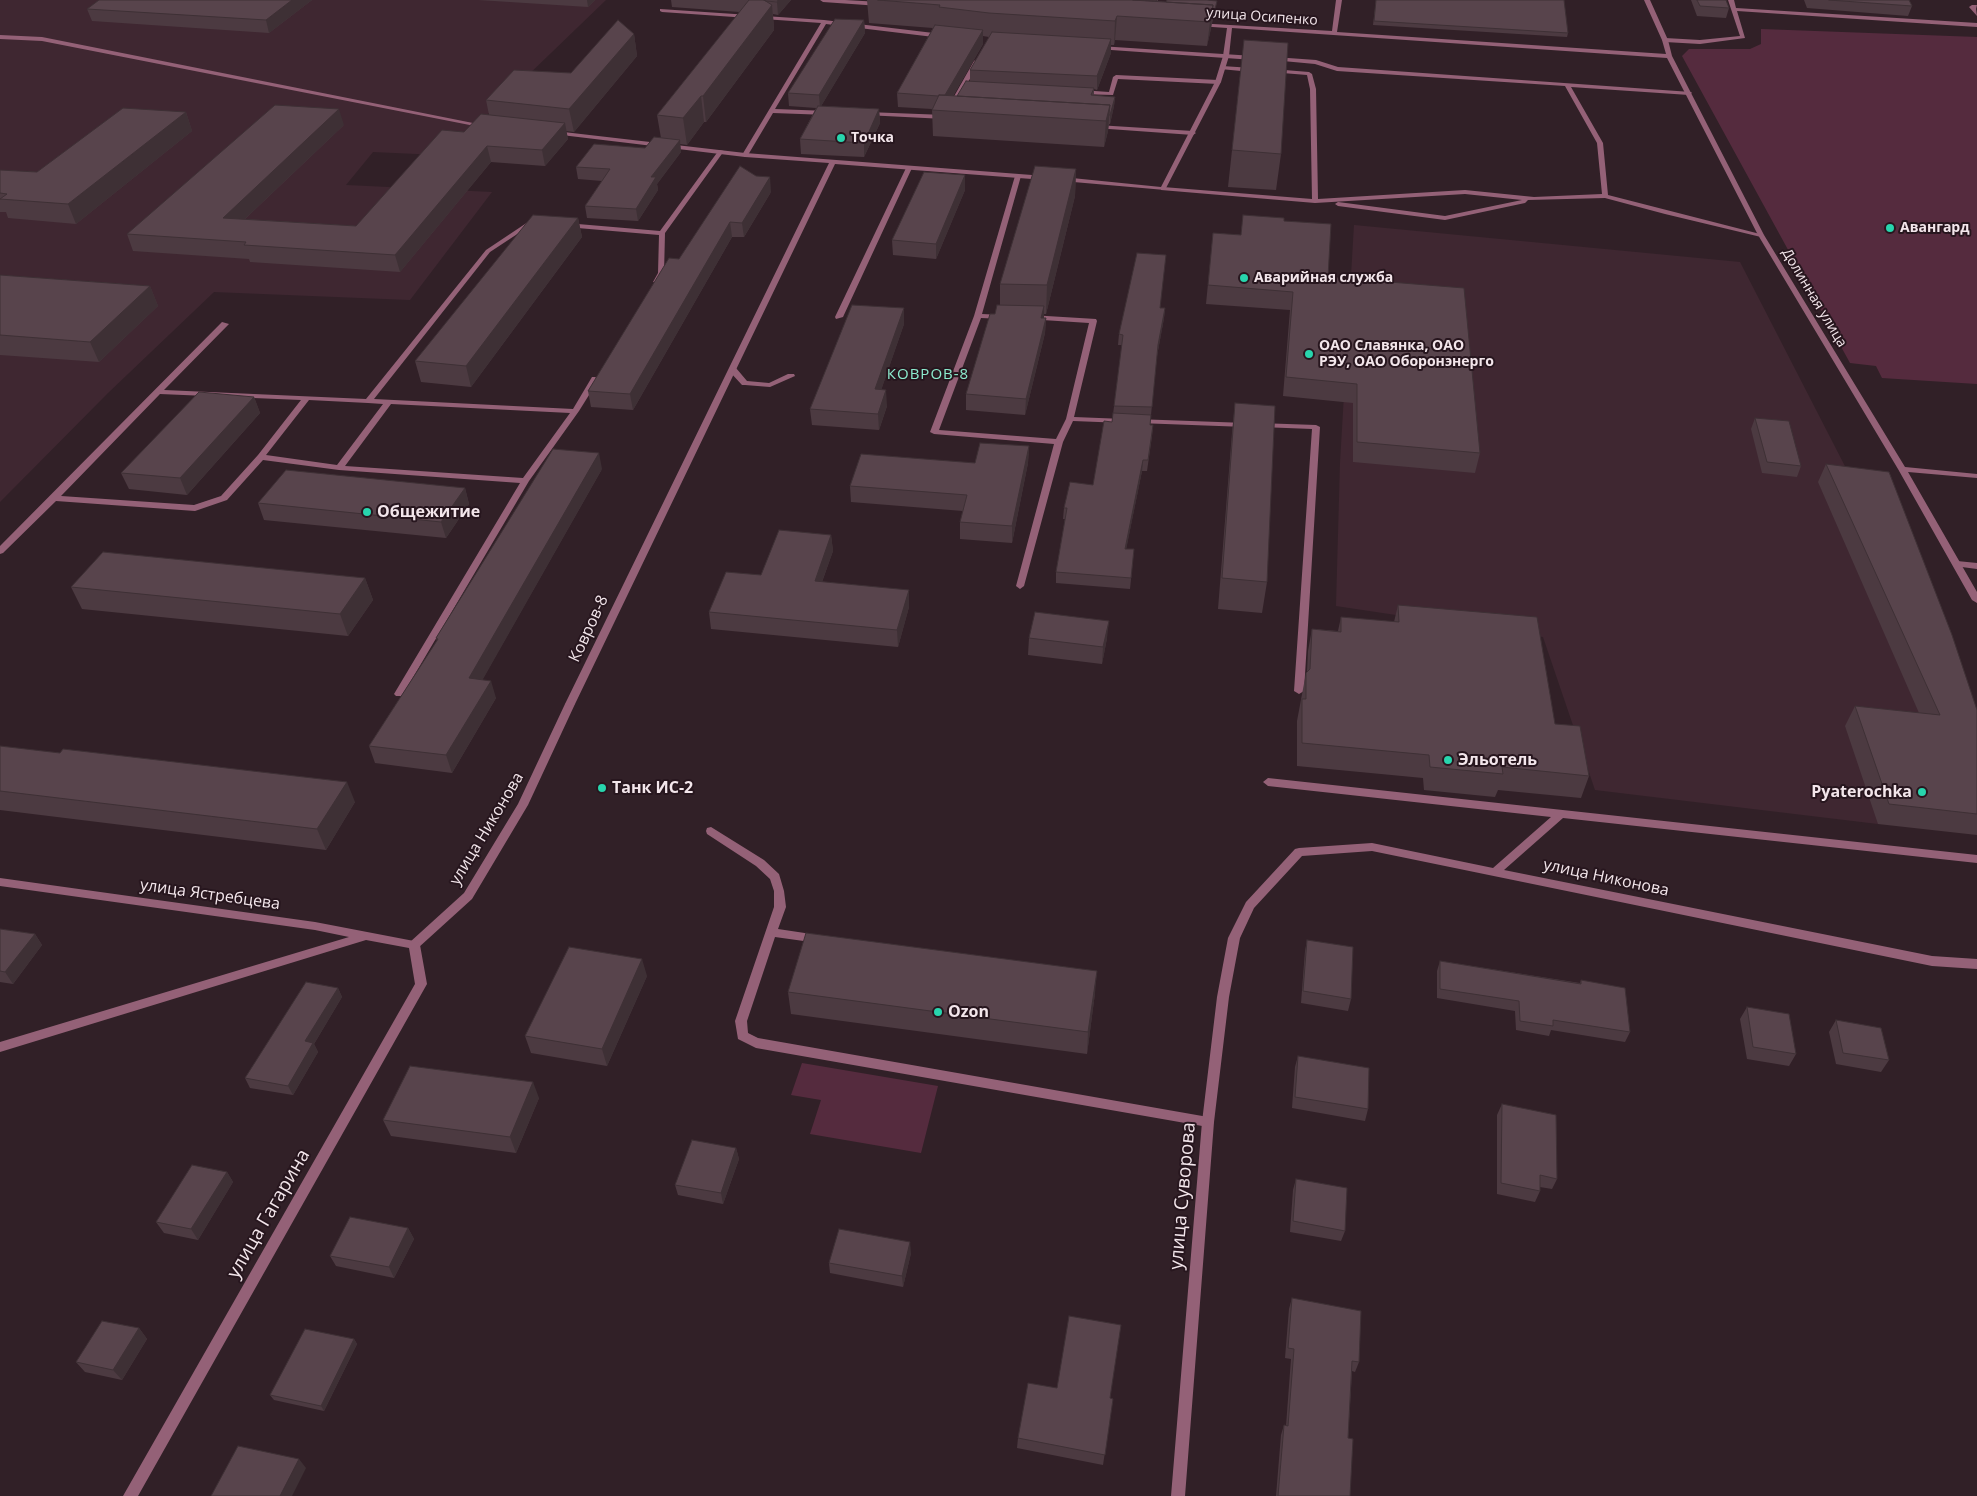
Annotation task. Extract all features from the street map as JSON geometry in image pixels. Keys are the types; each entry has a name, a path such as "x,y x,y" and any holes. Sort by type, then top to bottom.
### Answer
{"street":[{"path":"823,0 885,4"},
{"path":"1334,32 1338,0"},
{"name":"Долинная улица","path":"1647,0 1665,40 1669,56 1761,235 1902,470 1977,600"},
{"path":"1665,40 1700,42 1743,38 1731,0"},
{"path":"1977,7 1972,7 1977,14"},
{"path":"1735,9 1977,25"},
{"path":"662,10 824,22 946,36"},
{"path":"745,154 824,22"},
{"name":"улица Осипенко","path":"1191,24 1334,32 1669,56"},
{"path":"1163,189 1218,82 1226,56 1230,26"},
{"path":"0,37 42,39 488,126"},
{"path":"1087,47 1262,58"},
{"path":"946,117 980,56"},
{"path":"1271,59 1316,62 1337,70 1689,92"},
{"path":"1222,68 1309,74 1313,89 1314,201"},
{"path":"1071,91 1111,94 1116,77 1218,82"},
{"path":"1567,85 1600,143 1605,196"},
{"path":"962,86 972,86"},
{"path":"770,111 838,113"},
{"path":"858,114 956,118"},
{"path":"1094,127 1193,133"},
{"path":"547,132 833,162 1314,201 1445,218 1534,199"},
{"path":"651,290 661,273 662,232 721,151"},
{"name":"Ковров-8","path":"554,741 635,567 733,370 798,231 833,162"},
{"path":"839,317 909,168"},
{"path":"1018,176 984,288 978,316 934,432 1059,442"},
{"path":"1314,201 1465,192 1534,199 1605,196 1761,235"},
{"path":"368,401 488,251 530,223 540,224"},
{"path":"558,225 662,232"},
{"path":"978,316 1015,317"},
{"path":"1020,586 1059,442 1070,419 1093,321 1025,317"},
{"path":"0,551 225,324"},
{"path":"733,370 745,383 770,385 791,376"},
{"path":"399,694 525,481 575,411 600,371"},
{"path":"158,392 575,411"},
{"path":"54,498 195,508 224,498 261,457 307,398"},
{"path":"339,468 390,402"},
{"path":"1070,419 1316,427 1299,691"},
{"path":"261,457 339,468 525,481"},
{"path":"1902,470 1977,476"},
{"path":"1957,564 1977,566"},
{"name":"улица Никонова","path":"414,945 468,896 523,805 554,741"},
{"path":"1268,782 1977,859"},
{"path":"1495,872 1561,814"},
{"path":"711,831 760,862 776,877 780,907 741,1021 742,1036 756,1043 1208,1122"},
{"name":"улица Никонова","path":"1250,905 1299,852 1372,847 1932,961 1977,964"},
{"name":"улица Ястребцева","path":"0,882 314,926 414,945"},
{"name":"улица Суворова","path":"1178,1496 1208,1122 1223,997 1234,938 1250,905"},
{"path":"772,932 831,941"},
{"path":"0,1047 364,936"},
{"name":"улица Гагарина","path":"130,1496 421,984 414,945"}],"shaded area":[{"path":"0,0 606,0 469,132 505,158 373,152 346,185 492,192 410,300 214,292 108,393 0,502"},
{"name":"Авангард","path":"1761,29 1977,37 1977,384 1882,378 1876,366 1850,363 1682,56 1689,49 1750,49 1761,44"},
{"path":"1354,225 1740,262 1942,655 1878,824 1595,790 1543,637 1336,606 1340,463"},
{"path":"802,1063 938,1086 921,1153 810,1134 821,1100 791,1095"}],"building":[{"path":"99,0 292,0 266,20 87,9"},
{"path":"749,0 764,0 772,5 703,96 683,118 657,115"},
{"path":"764,0 778,0 777,2"},
{"path":"878,0 1133,0 1213,5 1210,22 1117,16 1115,21 989,13 939,7 940,5"},
{"path":"1167,0 1217,1 1212,17 1213,5 1166,2"},
{"path":"1376,0 1564,0 1568,33 1374,21"},
{"path":"1697,0 1726,0 1729,8 1700,6"},
{"path":"1829,0 1909,0 1912,6"},
{"path":"835,19 864,20 819,95 788,93"},
{"path":"618,20 634,34 569,109 486,100 514,70 571,73"},
{"path":"935,25 983,30 945,95 897,93"},
{"path":"992,32 1111,39 1097,76 970,70"},
{"path":"1244,40 1288,43 1281,154 1232,150"},
{"path":"966,81 1094,88 1091,95 1115,97 1109,115 1110,105 957,96"},
{"path":"939,95 1110,105 1106,121 932,110"},
{"path":"275,105 339,109 223,218 356,226 442,130 464,132 481,114 565,123 542,150 487,146 395,255 244,245 246,242 127,234"},
{"path":"818,106 879,109 864,143 800,139"},
{"path":"123,108 186,112 68,204 0,199 7,194 0,193 0,170 37,172"},
{"path":"654,137 680,140 651,177 656,177 636,209 585,206 610,169 576,167 594,144 645,148"},
{"path":"740,166 756,176 770,177 742,223 730,222 630,394 588,391 669,258 679,259"},
{"path":"1035,166 1076,169 1047,285 1000,284"},
{"path":"924,172 965,175 936,244 892,240"},
{"path":"533,215 578,218 466,366 415,361"},
{"path":"1243,215 1284,218 1284,221 1331,224 1328,277 1464,288 1480,453 1357,442 1357,384 1286,377 1293,292 1208,285 1213,233 1241,235"},
{"path":"1137,253 1166,255 1160,308 1165,308 1158,345 1152,407 1114,406 1123,335 1119,334"},
{"path":"0,275 150,286 90,342 0,335"},
{"path":"852,305 904,308 875,389 886,390 878,414 810,409"},
{"path":"997,305 1044,306 1041,318 1046,318 1026,399 966,394 990,314 995,314"},
{"path":"199,392 254,397 180,478 121,473"},
{"path":"1235,403 1275,406 1267,582 1222,578"},
{"path":"1113,413 1151,415 1150,425 1153,425 1148,460 1143,460 1125,549 1134,549 1131,578 1056,572 1067,508 1064,508 1070,482 1093,485 1104,421 1112,422"},
{"path":"1755,418 1789,421 1801,466 1767,462"},
{"path":"980,443 1029,446 1012,526 960,522 967,495 850,486 861,454 975,463"},
{"path":"553,449 599,453 469,678 491,681 446,755 369,746 438,639 436,638"},
{"path":"1826,464 1889,472 1952,635 1977,710 1977,814 1889,804 1855,706 1940,715"},
{"path":"286,470 465,488 441,522 258,503"},
{"path":"779,530 831,535 815,581 909,590 897,630 709,612 726,572 761,575"},
{"path":"103,552 365,578 340,614 71,587"},
{"path":"1398,605 1537,617 1555,724 1580,726 1589,776 1502,767 1503,774 1430,767 1429,755 1302,743 1302,699 1306,699 1306,673 1310,669 1312,629 1341,632 1341,617 1399,622"},
{"path":"1035,612 1109,621 1103,647 1029,638"},
{"path":"0,746 60,753 63,749 347,782 317,829 0,791"},
{"path":"0,929 35,934 5,972 0,971"},
{"path":"806,933 1097,971 1088,1032 788,992"},
{"path":"1307,940 1353,947 1351,999 1303,991"},
{"path":"569,947 642,959 602,1049 525,1036"},
{"path":"1440,961 1581,984 1581,980 1625,988 1630,1032 1553,1020 1553,1026 1520,1021 1519,1001 1440,989"},
{"path":"306,982 338,988 305,1041 313,1043 288,1086 245,1078"},
{"path":"1747,1007 1789,1014 1796,1054 1753,1047"},
{"path":"1836,1020 1881,1028 1889,1060 1843,1053"},
{"path":"1298,1056 1369,1068 1368,1109 1295,1097"},
{"path":"410,1066 533,1082 510,1137 383,1120"},
{"path":"1502,1104 1556,1115 1557,1179 1540,1175 1540,1191 1501,1183"},
{"path":"692,1140 736,1148 721,1193 675,1185"},
{"path":"192,1165 227,1172 191,1229 156,1222"},
{"path":"1296,1179 1347,1188 1345,1231 1293,1221"},
{"path":"350,1217 408,1228 389,1267 330,1256"},
{"path":"839,1229 910,1242 902,1276 829,1263"},
{"path":"1292,1298 1361,1311 1359,1362 1352,1361 1348,1438 1353,1439 1350,1496 1278,1496 1284,1425 1288,1426 1294,1349 1288,1348"},
{"path":"1069,1316 1121,1325 1110,1398 1113,1399 1105,1455 1018,1438 1028,1383 1057,1388"},
{"path":"102,1321 139,1328 113,1370 76,1362"},
{"path":"305,1329 354,1339 321,1406 270,1395"},
{"path":"238,1446 299,1459 280,1496 211,1496"}],"place":[{"name":"Точка","path":"841,138"},
{"name":"Авангард","path":"1890,228"},
{"name":"Аварийная служба","path":"1244,278"},
{"name":"ОАО Славянка, ОАО РЭУ, ОАО Оборонэнерго","path":"1309,354"},
{"name":"Общежитие","path":"367,512"},
{"name":"Эльотель","path":"1448,760"},
{"name":"Танк ИС-2","path":"602,788"},
{"name":"Pyaterochka","path":"1922,792"},
{"name":"Ozon","path":"938,1012"}],"district":[{"name":"КОВРОВ-8","path":"928,375"}]}
